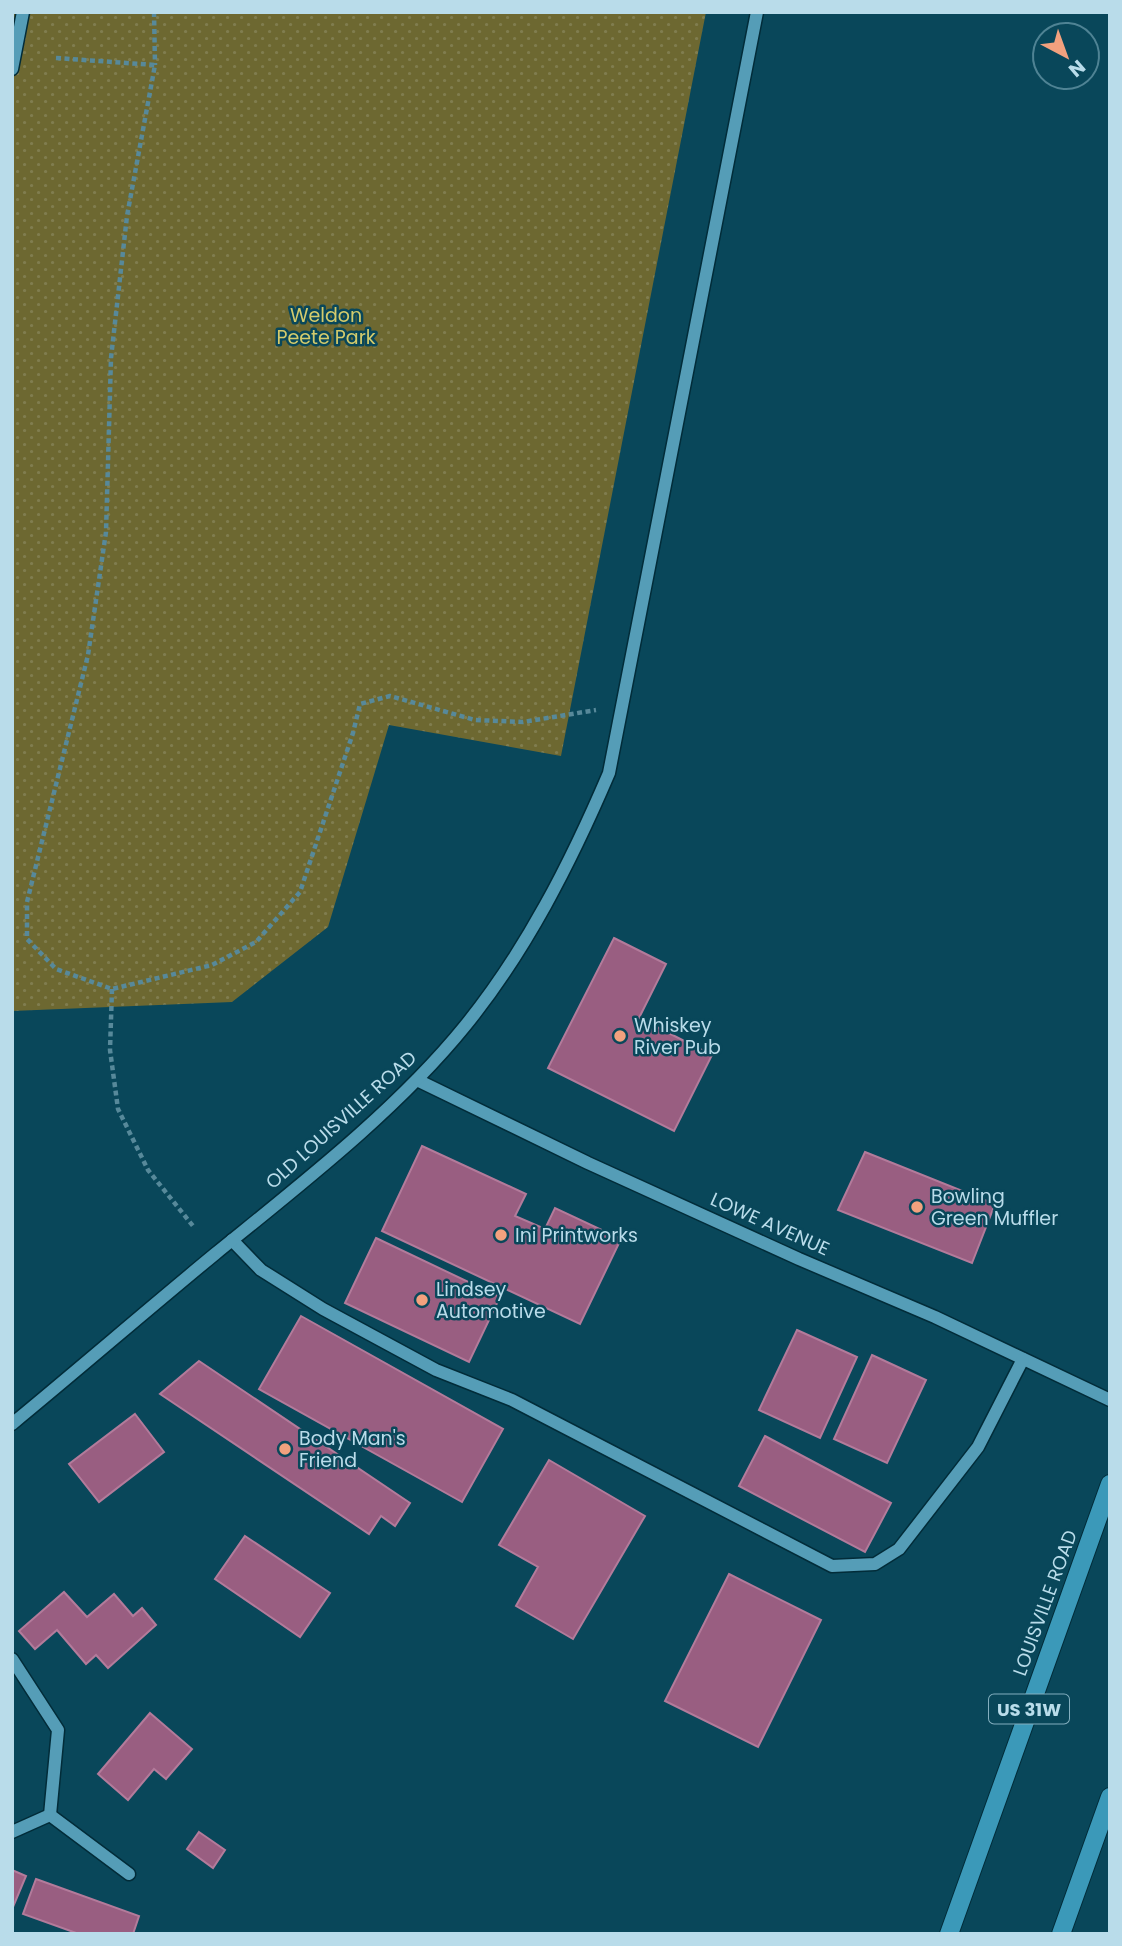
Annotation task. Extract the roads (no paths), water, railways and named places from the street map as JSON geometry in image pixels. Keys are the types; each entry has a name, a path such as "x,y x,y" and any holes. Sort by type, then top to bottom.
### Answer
{"main road":[{"name":"LOUISVILLE ROAD","path":"949,1934 1110,1484"},
{"path":"1060,1934 1110,1797"}],"street":[{"path":"12,69 23,12"},
{"name":"OLD LOUISVILLE ROAD","path":"12,1424 368,1125 417,1080 466,1026 520,946 579,844 609,774 757,12"},
{"name":"LOWE AVENUE","path":"417,1080 487,1116 935,1317 1110,1399"},
{"path":"232,1240 261,1270 323,1309 436,1370 512,1400 832,1566 875,1564 899,1549 978,1447 1023,1359"},
{"path":"12,1659 58,1730 50,1815"},
{"path":"12,1832 50,1815"},
{"path":"50,1815 129,1874"}],"place":[{"name":"Whiskey River Pub","path":"620,1036"},
{"name":"Bowling Green Muffler","path":"917,1207"},
{"name":"Ini Printworks","path":"501,1235"},
{"name":"Lindsey Automotive","path":"422,1300"},
{"name":"Body Man's Friend","path":"285,1449"}],"park label":[{"name":"Weldon Peete Park","path":"326,326"}]}
